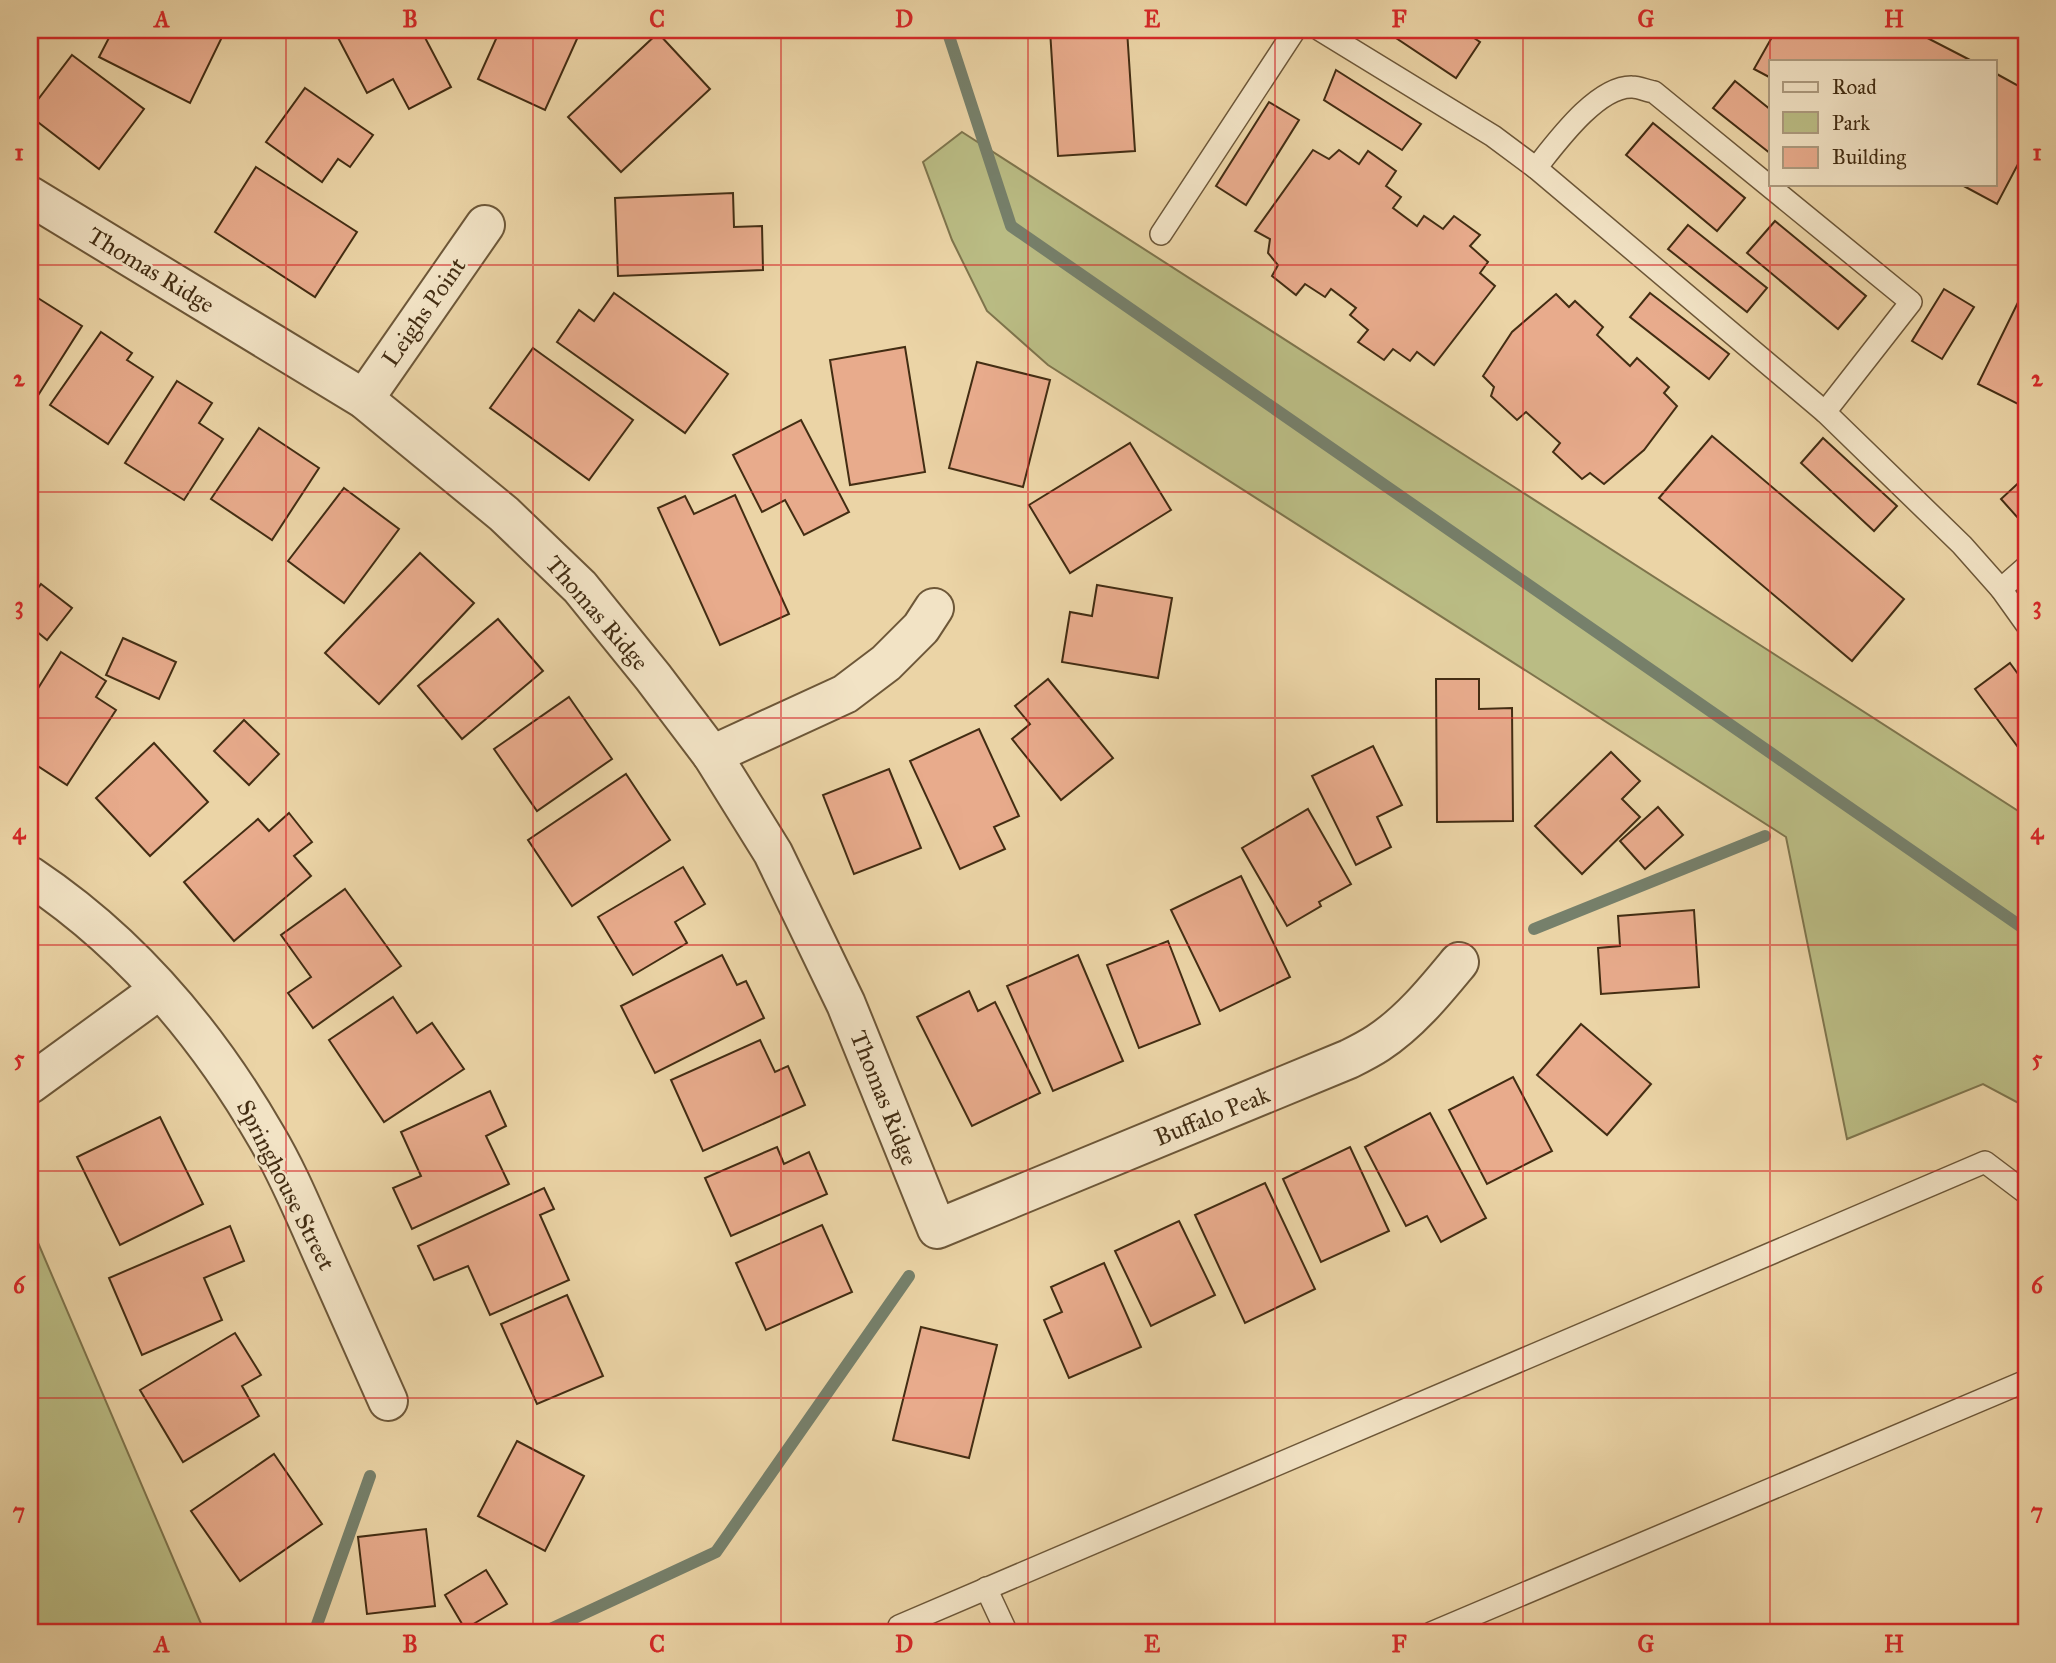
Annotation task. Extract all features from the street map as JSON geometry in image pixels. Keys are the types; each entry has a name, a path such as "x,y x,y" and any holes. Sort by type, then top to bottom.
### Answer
{"street":[{"name":"Thomas Ridge","path":"30,196 364,399 504,514 580,587 712,755 773,853 840,993 937,1229"},
{"name":"Leighs Point","path":"364,399 485,225"},
{"path":"712,755 845,694 886,663 921,628 934,608"},
{"name":"Springhouse Street","path":"30,876 58,895 121,948 173,1003 224,1069 268,1138 388,1401"},
{"name":"Buffalo Peak","path":"937,1229 1349,1059 1378,1043 1402,1025 1459,962"},
{"path":"30,1084 159,990"}],"lane":[{"path":"1161,234 1295,30"},
{"path":"1320,30 1493,136 1536,167 1825,412 1962,545 2001,589 2026,624"},
{"path":"1536,167 1580,115 1609,94 1631,87 1654,92 1911,302 1825,412"},
{"path":"2001,589 2026,567"},
{"path":"902,1633 899,1626 986,1588 1985,1162 2026,1192"},
{"path":"1431,1633 2026,1381"},
{"path":"986,1588 1007,1633"}],"green space":[{"path":"962,132 2026,816 2026,1107 1983,1084 1847,1139 1786,837 1048,365 987,311 952,240 923,162"},
{"path":"30,1224 205,1633 30,1633"}],"building":[{"path":"113,30 218,30 224,33 190,103 99,57"},
{"path":"334,30 421,30 451,87 409,109 393,79 367,93"},
{"path":"500,30 581,30 545,110 478,79"},
{"path":"1050,30 1127,30 1135,151 1058,156"},
{"path":"1384,30 1462,30 1480,42 1456,78"},
{"path":"1776,30 1912,30 1970,60 1769,60 1769,77 1754,69"},
{"path":"658,33 710,89 621,172 568,117"},
{"path":"72,55 144,109 99,169 30,116 30,110"},
{"path":"1336,70 1421,124 1402,150 1324,100"},
{"path":"1996,74 2026,90 2026,149 1997,204 1964,186 1996,186"},
{"path":"1735,81 1769,108 1769,152 1713,108"},
{"path":"305,88 373,135 350,167 338,159 322,182 266,142"},
{"path":"1269,102 1299,120 1246,205 1216,186"},
{"path":"1653,123 1745,198 1717,231 1626,155"},
{"path":"1313,150 1329,159 1339,150 1359,164 1368,151 1396,171 1386,186 1401,197 1393,208 1417,226 1424,216 1443,229 1454,216 1480,235 1470,246 1488,262 1480,273 1495,286 1434,365 1417,352 1410,361 1393,349 1384,360 1358,342 1368,330 1350,315 1356,308 1331,289 1325,297 1305,284 1296,295 1272,276 1278,265 1268,253 1270,239 1255,231"},
{"path":"256,167 357,232 315,297 215,232"},
{"path":"733,193 734,227 762,226 763,270 618,276 615,198"},
{"path":"1775,221 1866,296 1838,329 1747,253"},
{"path":"1688,225 1767,288 1747,312 1668,249"},
{"path":"2026,286 2026,408 1978,384"},
{"path":"1944,289 1974,307 1942,359 1912,341"},
{"path":"30,293 82,326 30,408"},
{"path":"614,293 728,374 685,433 557,342 579,310 594,321"},
{"path":"1650,293 1729,354 1709,379 1630,317"},
{"path":"1556,294 1569,307 1575,301 1603,327 1597,335 1630,366 1637,358 1669,387 1664,393 1677,406 1644,450 1604,484 1590,473 1582,479 1553,452 1560,443 1526,412 1517,420 1491,396 1494,387 1483,376 1512,332"},
{"path":"101,332 132,353 127,360 153,377 108,444 50,405"},
{"path":"905,347 925,472 850,485 830,360"},
{"path":"533,348 633,420 589,480 490,408"},
{"path":"977,362 1050,380 1023,487 949,468"},
{"path":"177,381 212,403 199,423 223,439 184,500 125,463"},
{"path":"801,420 849,512 804,535 785,500 762,512 733,455"},
{"path":"259,428 319,468 272,540 211,499"},
{"path":"1712,436 1904,599 1852,661 1659,498"},
{"path":"1823,438 1897,506 1874,531 1801,463"},
{"path":"1130,443 1171,510 1070,573 1029,505"},
{"path":"2026,476 2026,527 2001,499"},
{"path":"344,488 399,529 344,603 288,561"},
{"path":"735,495 789,614 720,645 658,508 685,496 694,514"},
{"path":"420,553 474,603 379,704 325,653"},
{"path":"41,584 72,608 47,640 30,626 30,599"},
{"path":"1097,585 1172,598 1158,678 1062,662 1070,612 1092,616"},
{"path":"498,619 543,671 462,739 418,686"},
{"path":"123,638 176,662 159,699 106,675"},
{"path":"61,652 106,681 96,697 116,710 67,785 30,761 30,701"},
{"path":"2010,663 2026,685 2026,758 1975,689"},
{"path":"1048,679 1113,758 1061,800 1012,739 1030,724 1015,706"},
{"path":"1436,679 1479,679 1479,709 1512,708 1513,821 1437,822"},
{"path":"569,697 612,759 537,811 494,749"},
{"path":"244,720 279,754 249,785 214,751"},
{"path":"979,729 1019,816 994,827 1005,849 960,869 910,761"},
{"path":"154,743 208,802 150,856 96,798"},
{"path":"1373,746 1402,805 1377,817 1391,847 1356,865 1312,776"},
{"path":"1611,752 1640,781 1622,799 1640,817 1582,874 1535,826"},
{"path":"889,769 921,848 854,874 823,795"},
{"path":"626,774 670,840 572,906 528,840"},
{"path":"1658,807 1683,835 1645,869 1620,841"},
{"path":"1308,809 1351,884 1319,902 1321,906 1287,926 1242,848"},
{"path":"289,813 312,842 294,856 311,876 234,941 184,882 258,819 269,831"},
{"path":"683,867 705,904 675,922 687,943 633,975 598,917"},
{"path":"1241,876 1290,977 1220,1011 1171,910"},
{"path":"345,889 401,966 313,1028 288,993 311,977 281,935"},
{"path":"1694,910 1699,987 1601,994 1598,948 1620,946 1618,916"},
{"path":"1168,941 1200,1024 1139,1048 1107,965"},
{"path":"722,955 737,985 746,981 764,1018 655,1073 621,1006"},
{"path":"1078,955 1123,1061 1053,1091 1007,986"},
{"path":"969,991 978,1011 995,1002 1040,1093 972,1126 917,1017"},
{"path":"393,997 417,1033 432,1023 464,1069 384,1122 329,1040"},
{"path":"1581,1024 1651,1084 1607,1135 1537,1075"},
{"path":"760,1040 775,1072 788,1066 805,1105 703,1151 671,1080"},
{"path":"1513,1077 1552,1151 1487,1184 1449,1110"},
{"path":"490,1091 506,1126 486,1136 509,1184 412,1229 393,1188 421,1176 401,1132"},
{"path":"1430,1113 1486,1218 1441,1242 1427,1216 1406,1226 1365,1147"},
{"path":"160,1117 203,1204 120,1245 77,1157"},
{"path":"777,1147 784,1164 809,1152 827,1194 731,1236 705,1178"},
{"path":"1350,1147 1389,1231 1321,1262 1283,1179"},
{"path":"1265,1183 1315,1289 1245,1323 1195,1215"},
{"path":"544,1188 554,1209 540,1215 569,1280 490,1315 468,1266 434,1280 418,1246"},
{"path":"1179,1221 1215,1295 1151,1326 1115,1251"},
{"path":"822,1225 852,1292 766,1330 736,1263"},
{"path":"230,1226 244,1261 204,1278 222,1320 142,1355 109,1278"},
{"path":"1104,1263 1141,1347 1069,1378 1044,1320 1062,1312 1051,1287"},
{"path":"567,1295 603,1376 537,1404 501,1324"},
{"path":"921,1327 997,1345 969,1458 893,1440"},
{"path":"235,1333 261,1375 242,1386 259,1416 183,1462 140,1390"},
{"path":"517,1441 584,1476 545,1551 478,1516"},
{"path":"274,1454 322,1524 240,1581 191,1511"},
{"path":"426,1529 435,1606 367,1614 358,1537"},
{"path":"486,1570 507,1604 465,1629 445,1595"}],"waterway":[{"path":"947,30 1011,226 2026,930"},
{"path":"1534,929 1765,836"},
{"path":"542,1633 716,1552 909,1276"},
{"path":"314,1633 370,1476"}]}
